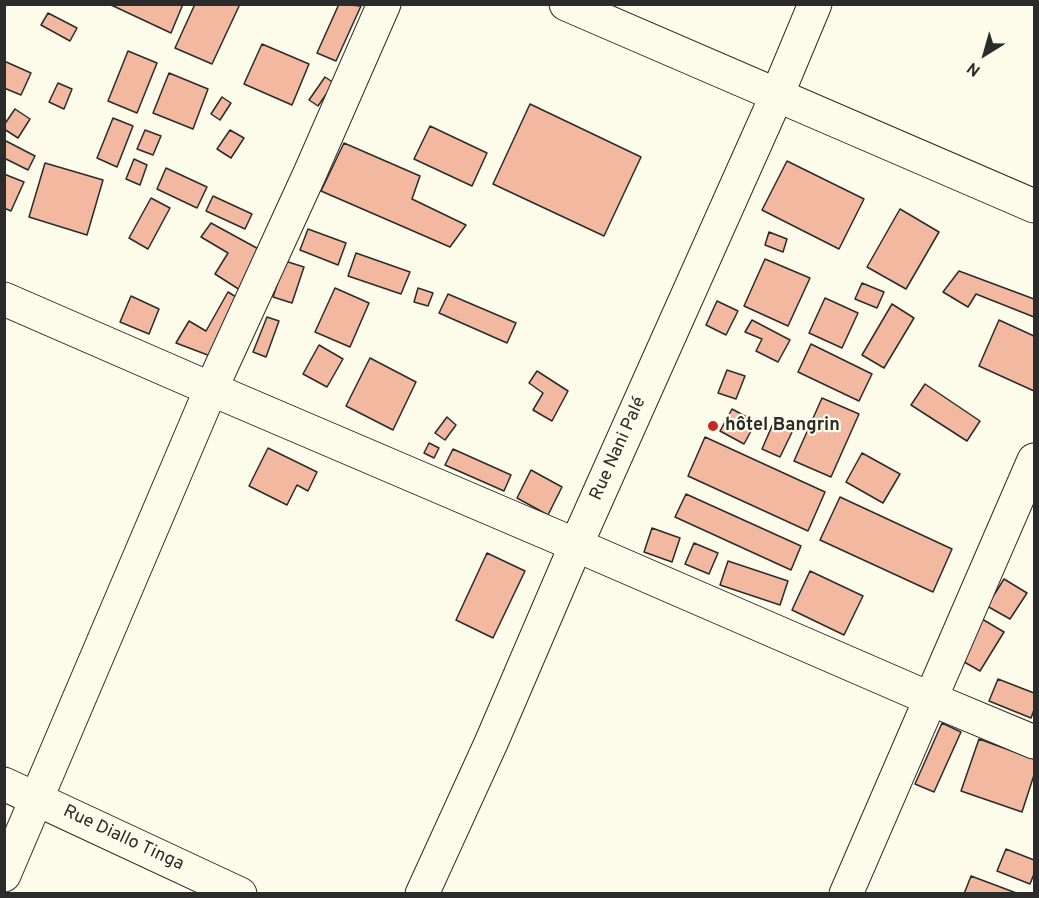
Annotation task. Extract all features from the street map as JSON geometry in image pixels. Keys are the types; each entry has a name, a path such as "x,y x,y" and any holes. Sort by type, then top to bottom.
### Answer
{"street":[{"path":"4,875 211,389 384,4"},
{"path":"566,4 1035,206"},
{"name":"Rue Nani Palé","path":"422,894 491,743 815,4"},
{"path":"4,299 1035,742"},
{"path":"846,894 1035,460"},
{"name":"Rue Diallo Tinga","path":"4,784 240,894"}],"building":[{"path":"109,4 183,4 171,33"},
{"path":"195,4 240,4 212,64 175,48"},
{"path":"339,4 361,6 336,61 317,53"},
{"path":"48,13 77,28 70,41 41,25"},
{"path":"262,44 309,64 292,105 244,84"},
{"path":"128,51 157,63 137,113 108,101"},
{"path":"4,61 31,73 21,95 4,88"},
{"path":"169,73 208,89 193,129 153,113"},
{"path":"325,77 334,83 318,106 309,100"},
{"path":"58,83 72,89 64,109 49,102"},
{"path":"222,97 231,103 220,120 211,114"},
{"path":"530,104 641,157 604,236 493,184"},
{"path":"15,109 30,119 18,138 4,129 4,125"},
{"path":"113,118 133,126 117,167 97,158"},
{"path":"430,126 487,153 472,186 414,159"},
{"path":"145,130 161,136 153,155 137,149"},
{"path":"230,130 244,138 231,158 217,149"},
{"path":"4,140 35,156 28,170 4,158"},
{"path":"344,143 420,176 412,199 466,225 450,247 321,191"},
{"path":"134,159 147,165 140,185 126,179"},
{"path":"787,161 864,199 839,249 762,210"},
{"path":"45,163 103,180 87,235 29,217"},
{"path":"166,168 207,187 197,208 157,189"},
{"path":"4,174 24,182 11,211 4,208"},
{"path":"213,196 252,214 245,229 206,211"},
{"path":"151,198 170,208 148,249 129,238"},
{"path":"900,209 939,232 906,289 867,267"},
{"path":"211,223 264,252 240,290 215,274 228,253 201,237"},
{"path":"308,229 346,243 338,265 300,250"},
{"path":"769,232 787,239 783,252 765,245"},
{"path":"356,253 410,272 401,294 348,276"},
{"path":"765,259 810,278 788,326 744,306"},
{"path":"285,261 304,267 292,303 273,297"},
{"path":"959,271 1034,299 1034,317 976,294 968,307 943,292"},
{"path":"862,283 884,292 877,308 855,299"},
{"path":"335,288 369,303 350,347 315,332"},
{"path":"418,288 433,293 428,306 414,302"},
{"path":"228,292 241,300 213,357 176,343 189,321 206,331"},
{"path":"448,294 516,323 507,343 439,313"},
{"path":"131,296 159,309 149,334 120,322"},
{"path":"825,298 858,313 842,348 809,333"},
{"path":"717,301 738,311 726,335 706,325"},
{"path":"892,304 914,318 884,368 862,355"},
{"path":"267,317 279,321 266,357 253,352"},
{"path":"752,320 790,340 778,362 756,351 762,339 745,332"},
{"path":"999,320 1034,336 1034,391 979,366"},
{"path":"811,344 872,374 859,401 798,372"},
{"path":"319,345 343,359 327,387 303,374"},
{"path":"370,358 416,382 393,430 346,406"},
{"path":"727,370 745,376 736,399 718,393"},
{"path":"537,371 568,391 552,421 533,410 543,393 529,383"},
{"path":"925,384 980,421 967,441 911,405"},
{"path":"822,398 859,414 831,477 794,461"},
{"path":"732,409 756,422 744,444 720,431"},
{"path":"447,417 456,425 445,440 435,433"},
{"path":"775,419 794,428 780,457 762,449"},
{"path":"705,437 825,492 808,531 688,476"},
{"path":"429,443 439,448 434,458 424,453"},
{"path":"268,448 317,472 308,491 297,485 287,505 249,486"},
{"path":"453,449 511,475 504,491 445,465"},
{"path":"862,453 900,474 883,503 846,482"},
{"path":"531,470 562,487 548,515 517,498"},
{"path":"686,494 801,546 791,570 675,517"},
{"path":"840,497 952,549 933,592 820,540"},
{"path":"652,528 680,538 672,562 644,552"},
{"path":"694,543 718,553 709,574 685,564"},
{"path":"487,553 525,571 493,638 456,620"},
{"path":"728,561 788,581 780,605 720,585"},
{"path":"810,571 863,596 844,635 792,610"},
{"path":"1004,579 1027,593 1010,619 987,606"},
{"path":"982,619 1004,632 980,671 959,659"},
{"path":"998,679 1034,693 1034,710 1031,718 989,701"},
{"path":"942,723 961,732 934,792 915,784"},
{"path":"979,739 1034,759 1034,775 1022,812 961,791"},
{"path":"1006,849 1034,860 1034,874 1030,884 997,871"},
{"path":"971,876 1019,894 964,894"}],"place":[{"name":"hôtel Bangrin","path":"713,426"}]}
